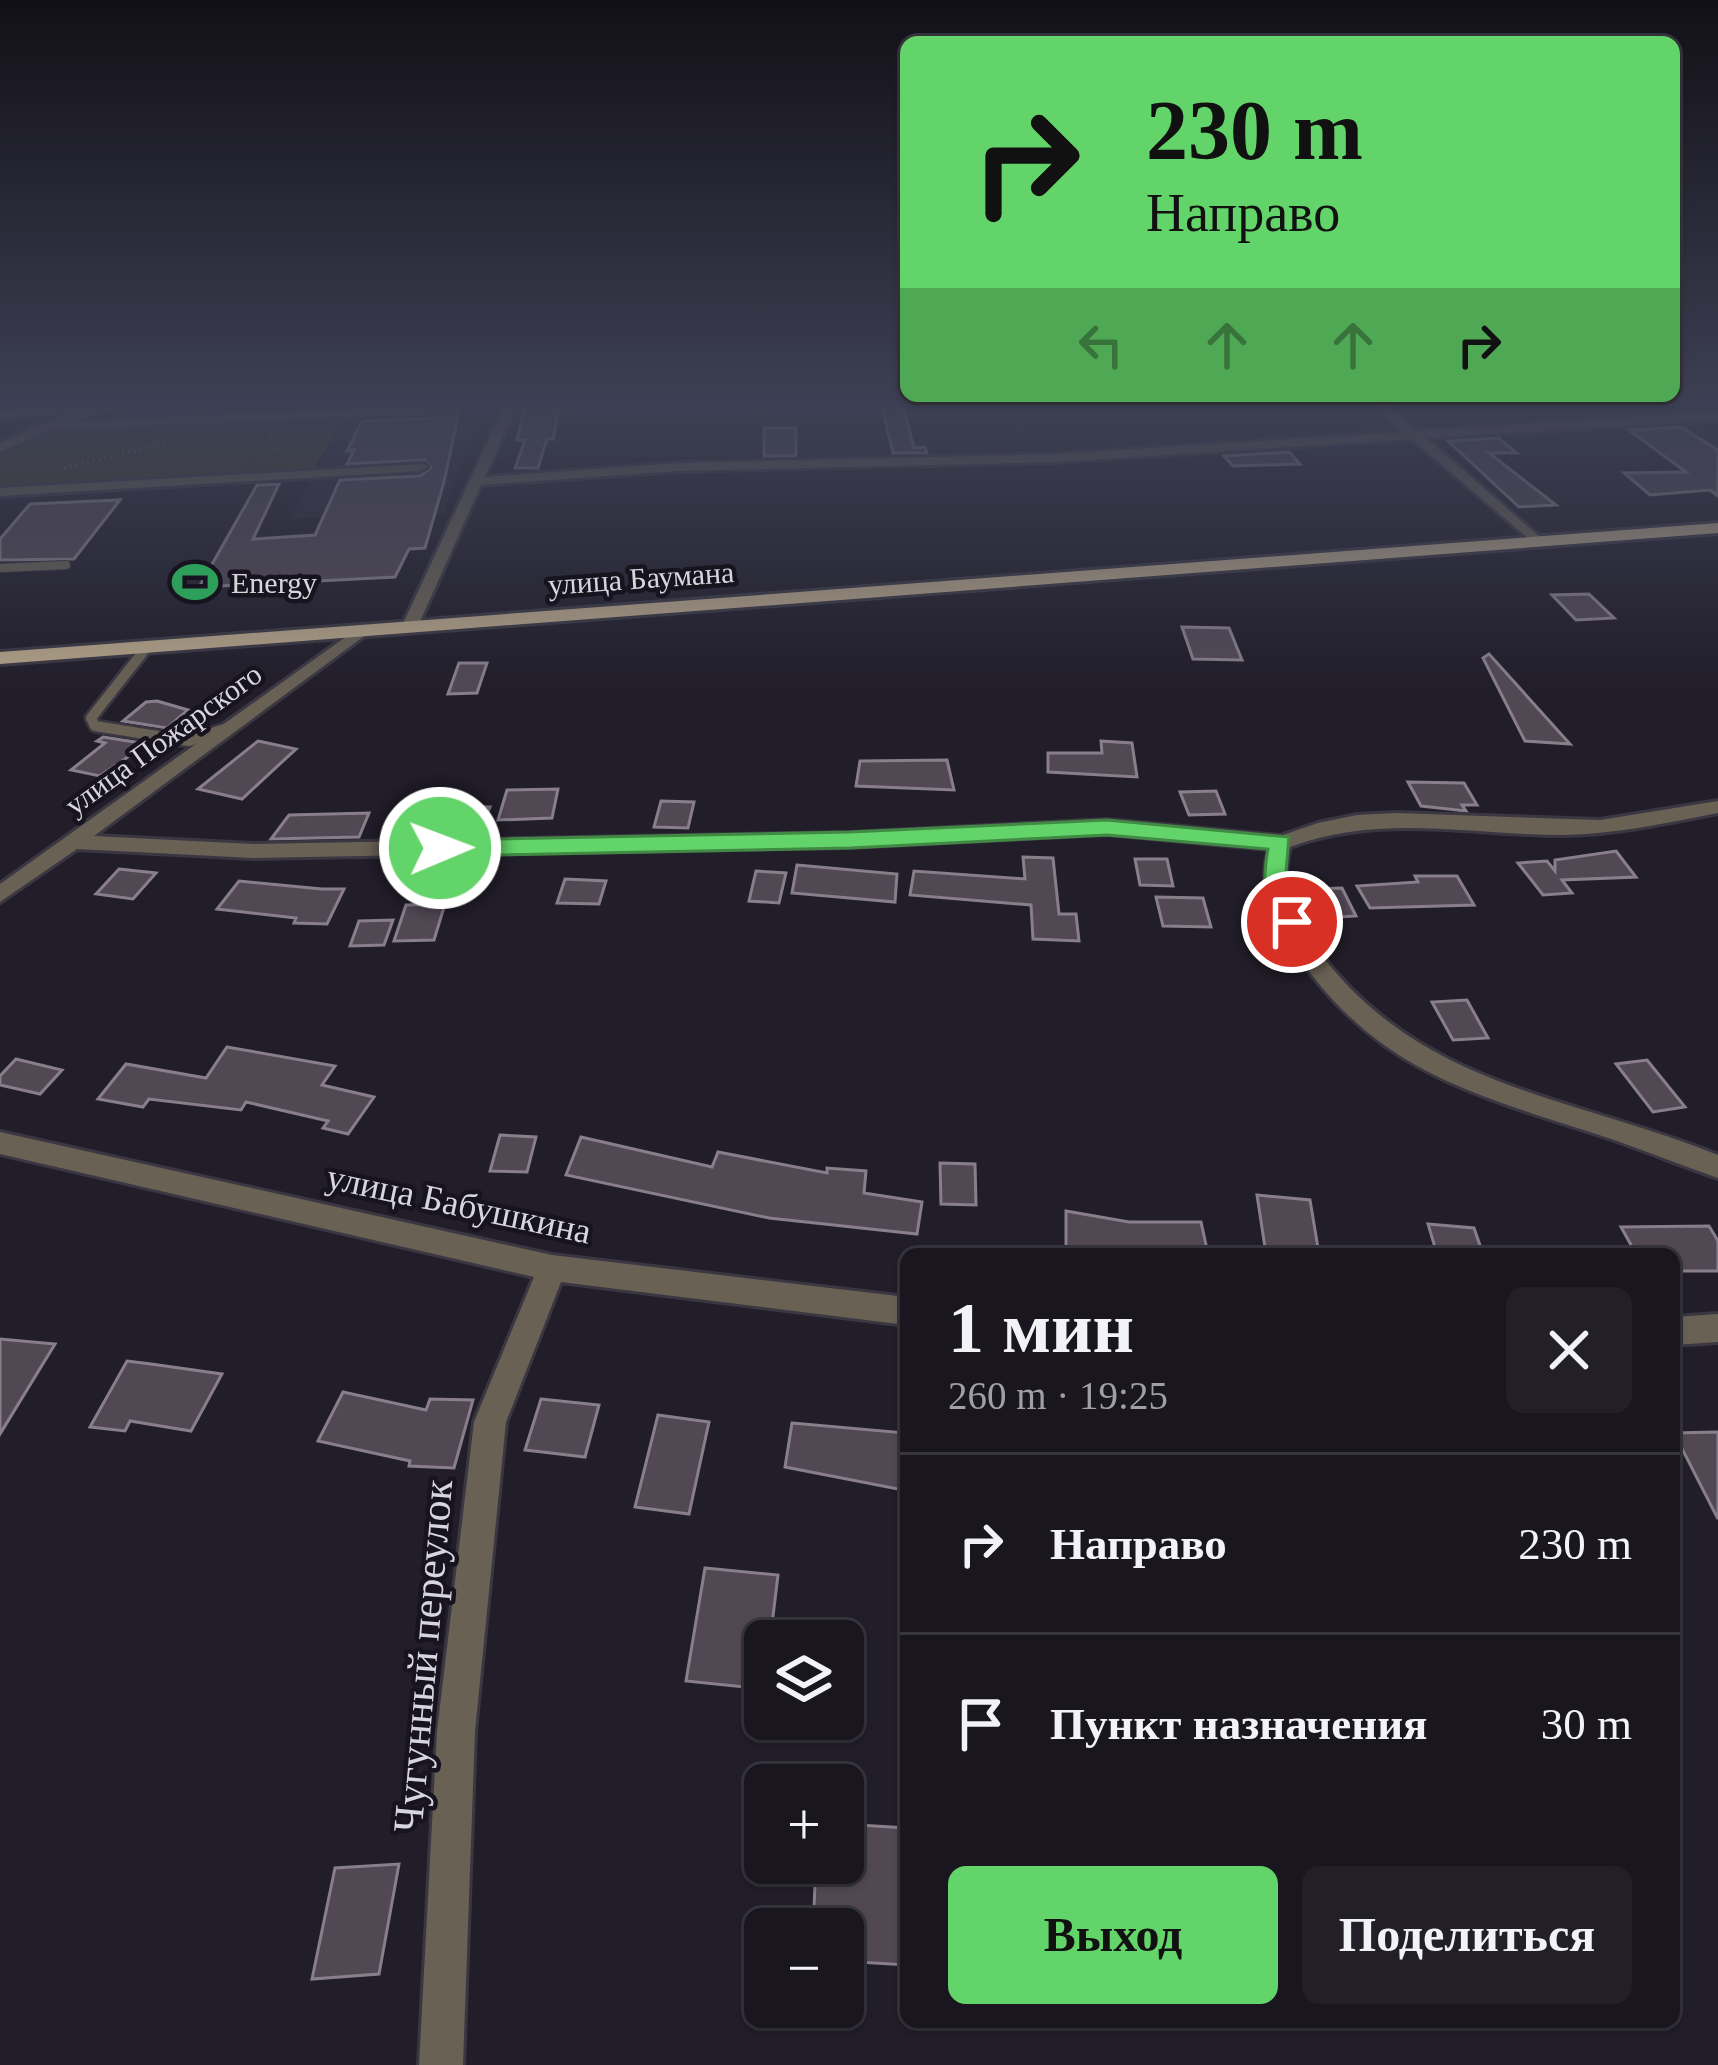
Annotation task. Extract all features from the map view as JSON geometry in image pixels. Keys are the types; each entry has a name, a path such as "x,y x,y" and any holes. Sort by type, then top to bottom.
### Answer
{"main road":[{"name":"улица Баумана","path":"0,658 1718,528"}],"street":[{"path":"410,626 463,503"},
{"path":"1493,503 1536,541"},
{"name":"улица Пожарского","path":"0,896 361,631"},
{"path":"73,842 277,851 850,840 1107,827 1281,842 1303,832 1376,821 1598,827 1718,807"},
{"path":"1281,842 1273,884 1311,960 1364,1016 1443,1071 1641,1133 1718,1167"},
{"name":"улица Бабушкина","path":"0,1143 552,1268 900,1310"},
{"name":"Чугунный переулок","path":"441,2065 456,1731 490,1422 552,1268"},
{"path":"1680,1331 1718,1328"}],"lane":[{"path":"0,568 66,565"},
{"path":"147,647 91,718 95,726 189,741 232,727"}],"shaded area":[{"path":"298,503 447,503 444,513 289,519"}],"building":[{"path":"117,503 74,559 0,560 0,539 30,504"},
{"path":"247,503 270,503 253,539 315,535 329,503 438,503 425,548 409,549 395,577 199,587"},
{"path":"1515,503 1556,505 1519,507"},
{"path":"1589,594 1614,618 1576,620 1552,595"},
{"path":"1182,627 1229,628 1242,660 1193,659"},
{"path":"1489,654 1570,744 1525,741 1483,658"},
{"path":"459,663 487,663 477,693 448,694"},
{"path":"146,702 188,710 167,728 123,721"},
{"path":"103,737 147,744 100,776 71,770 105,743 97,741"},
{"path":"258,741 296,749 242,799 198,789"},
{"path":"1101,741 1132,743 1137,777 1048,772 1048,753 1102,753"},
{"path":"947,760 954,790 856,786 860,761"},
{"path":"1408,782 1464,783 1477,805 1462,805 1466,811 1421,806"},
{"path":"558,789 552,818 498,820 507,790"},
{"path":"1216,791 1225,814 1189,815 1180,792"},
{"path":"661,801 694,802 688,828 654,827"},
{"path":"442,806 490,807 480,833 430,832"},
{"path":"369,813 359,837 271,839 289,815"},
{"path":"1616,851 1636,877 1562,880 1572,893 1543,895 1518,863 1547,861 1555,871 1555,860"},
{"path":"1023,857 1053,858 1059,914 1076,914 1079,941 1033,939 1031,905 910,895 914,871 1025,879"},
{"path":"1135,859 1167,859 1173,886 1140,885"},
{"path":"797,865 897,874 895,902 792,893"},
{"path":"119,869 156,873 133,899 96,894"},
{"path":"756,871 786,873 779,903 749,901"},
{"path":"1415,876 1457,876 1474,905 1370,908 1357,886 1418,882"},
{"path":"565,879 606,881 599,904 557,903"},
{"path":"239,881 344,889 327,924 294,923 296,918 217,909"},
{"path":"1342,888 1356,916 1325,918 1311,889"},
{"path":"1156,897 1203,898 1211,927 1163,926"},
{"path":"445,904 434,940 394,941 406,905"},
{"path":"393,920 384,945 350,946 359,921"},
{"path":"1467,1000 1488,1038 1453,1040 1432,1002"},
{"path":"227,1047 335,1066 322,1085 374,1097 348,1134 323,1128 328,1121 246,1102 241,1110 149,1099 143,1107 98,1099 126,1064 206,1078"},
{"path":"16,1059 62,1070 40,1094 0,1085 0,1076"},
{"path":"1647,1060 1685,1107 1653,1112 1616,1064"},
{"path":"500,1135 536,1137 527,1172 490,1171"},
{"path":"581,1137 712,1167 718,1152 827,1173 827,1168 866,1171 864,1193 922,1202 917,1234 769,1218 566,1175"},
{"path":"940,1163 975,1164 976,1205 941,1204"},
{"path":"1257,1195 1310,1200 1318,1248 1265,1248"},
{"path":"1066,1211 1129,1222 1201,1222 1207,1248 1073,1248 1066,1247"},
{"path":"1428,1224 1474,1228 1481,1248 1435,1248"},
{"path":"1709,1226 1718,1241 1718,1271 1680,1271 1680,1248 1633,1248 1621,1227"},
{"path":"0,1339 55,1344 0,1434"},
{"path":"127,1361 222,1374 191,1431 130,1421 125,1431 90,1427"},
{"path":"343,1392 426,1410 430,1399 473,1400 454,1468 409,1466 410,1461 318,1441"},
{"path":"541,1399 599,1405 585,1457 525,1450"},
{"path":"658,1415 709,1422 689,1514 635,1507"},
{"path":"792,1423 900,1432 900,1489 785,1467"},
{"path":"1718,1432 1718,1519 1680,1445 1680,1433"},
{"path":"705,1568 778,1575 773,1620 744,1620 744,1687 686,1681"},
{"path":"864,1825 900,1828 900,1965 864,1962 864,1908 814,1908 815,1884 864,1884"},
{"path":"399,1864 379,1974 312,1979 335,1868"}],"place":[{"name":"Energy","path":"195,582"}],"route":[{"path":"440,848 850,840 1107,827 1281,842 1273,884 1292,922"}]}
